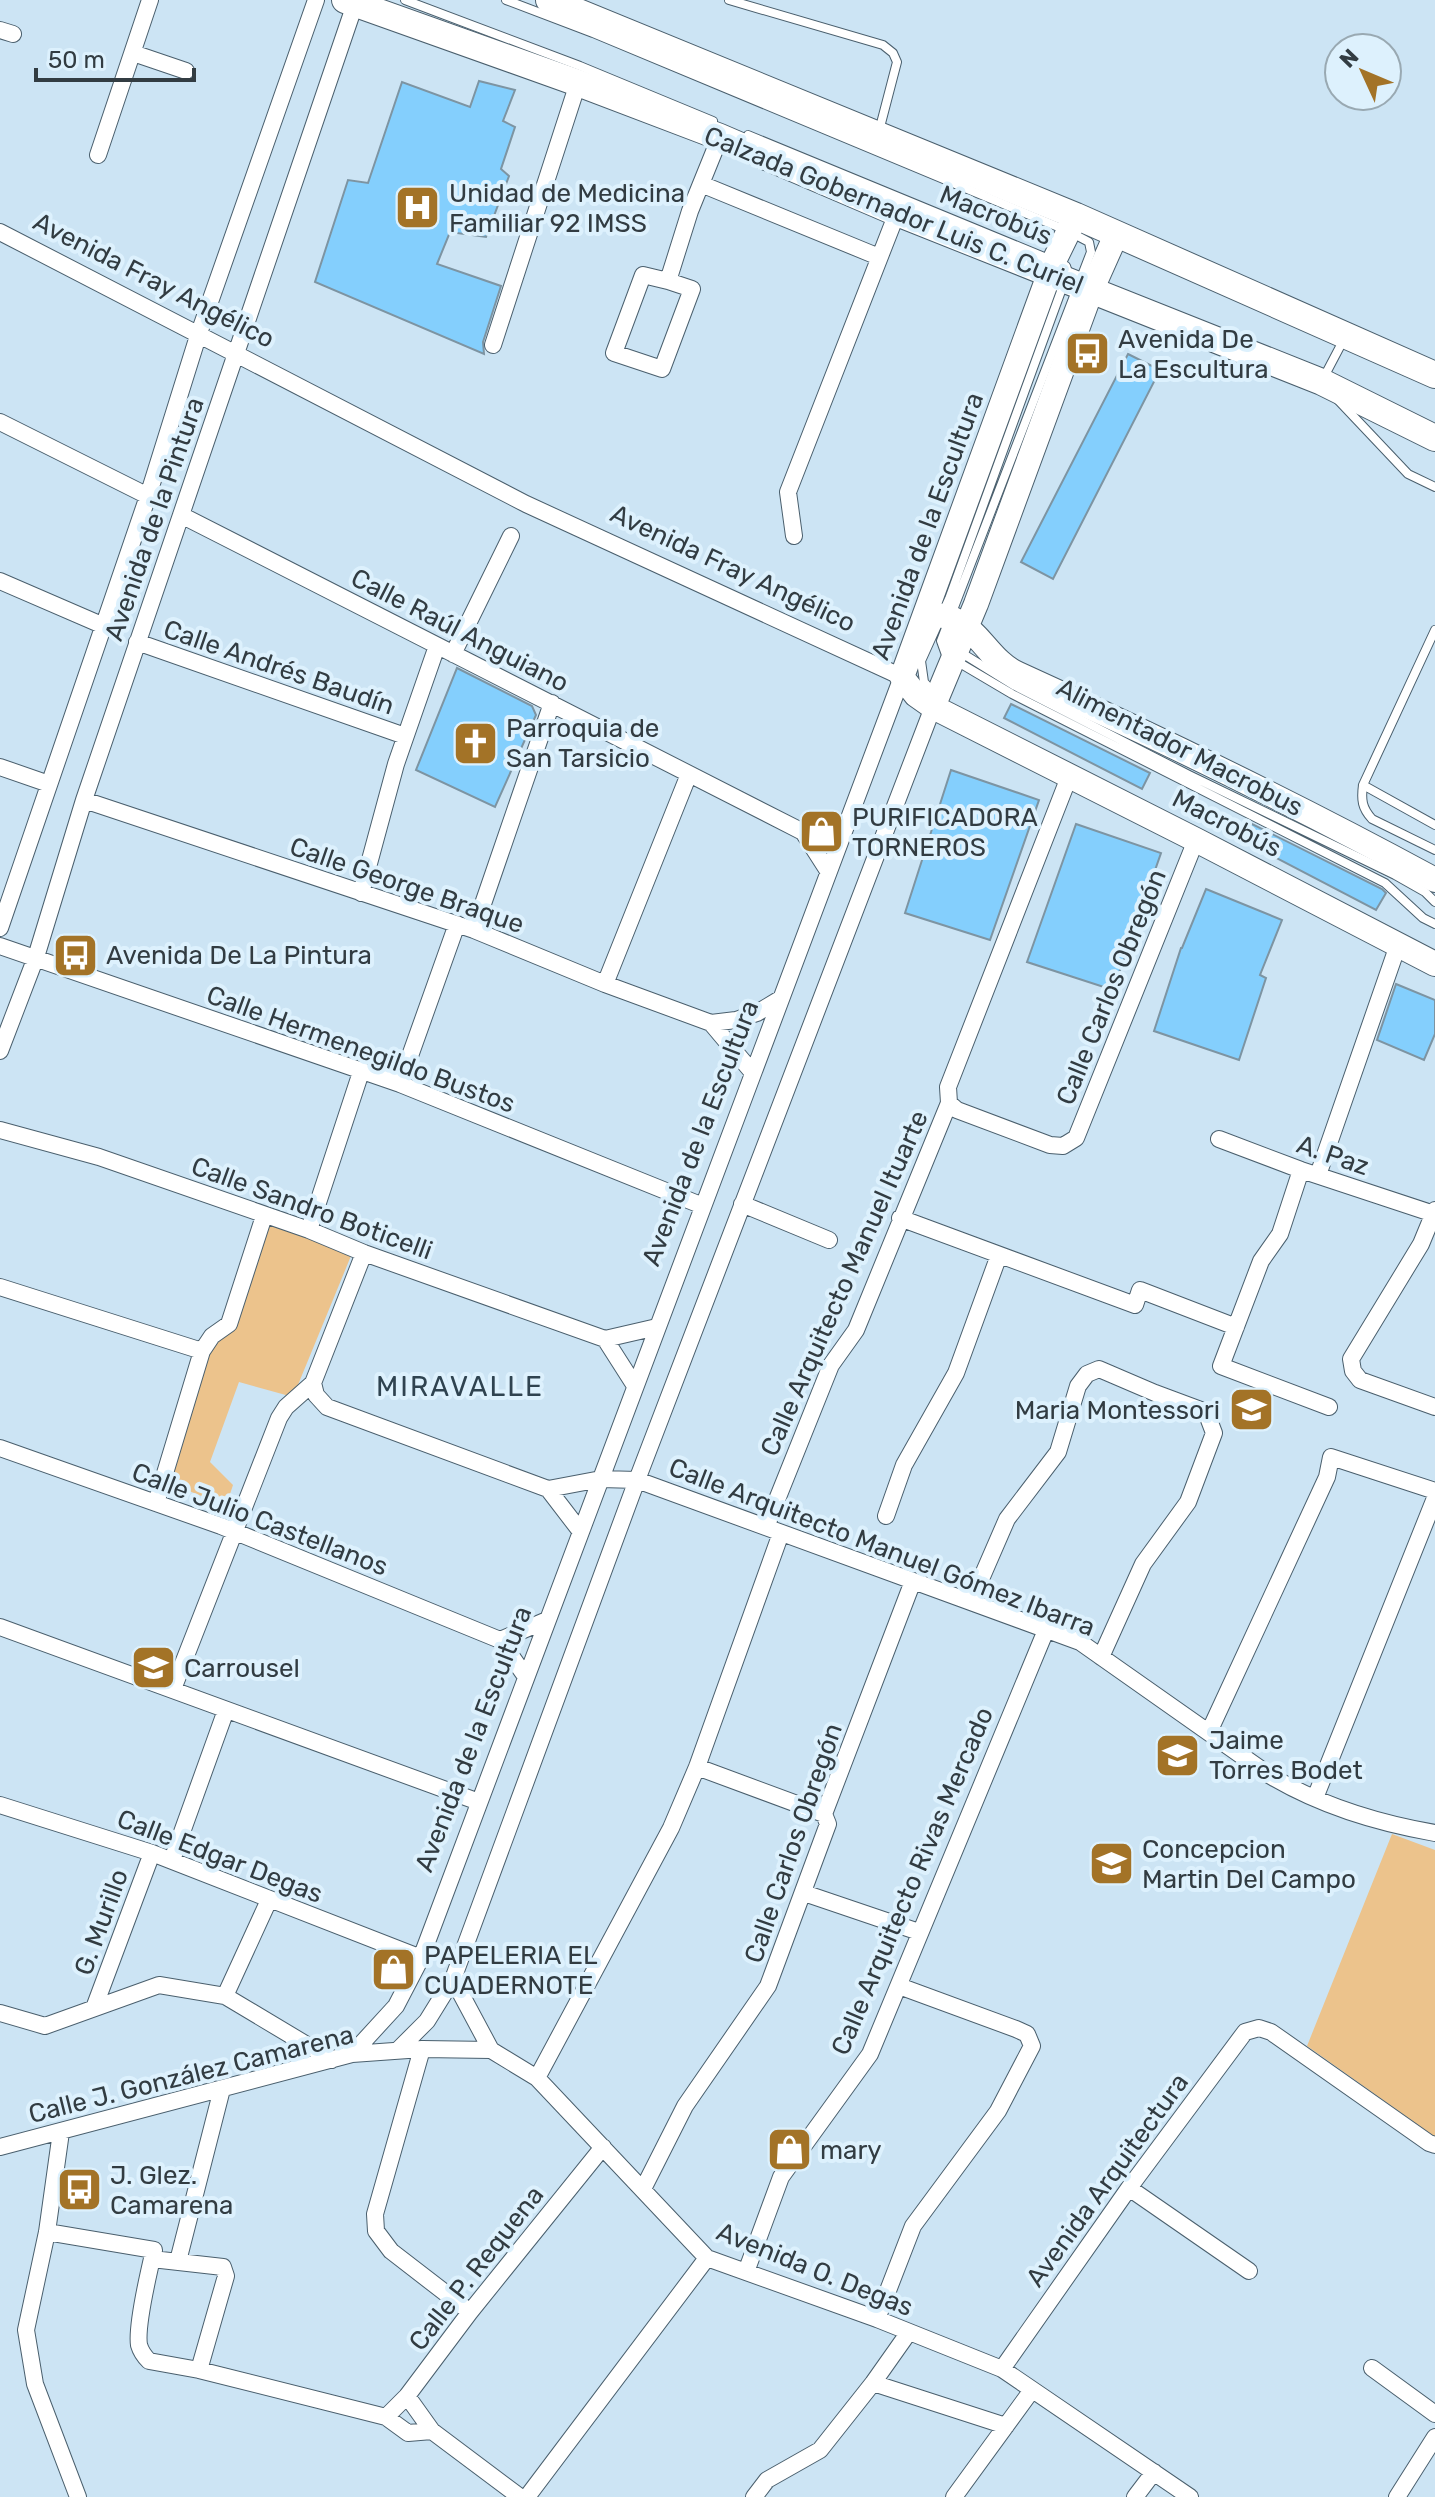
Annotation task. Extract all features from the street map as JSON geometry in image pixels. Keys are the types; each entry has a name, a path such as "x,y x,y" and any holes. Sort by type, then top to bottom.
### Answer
{"main road":[{"path":"549,0 878,135 1072,224 1116,235 1435,375"},
{"name":"Calzada Gobernador Luis C. Curiel","path":"350,2 578,83 727,131 897,213 1068,278 1322,382 1435,438"}],"street":[{"path":"98,155 150,0"},
{"name":"Avenida de la Pintura","path":"0,928 148,496 198,336 316,0"},
{"name":"Avenida de la Pintura","path":"0,1051 36,957 84,800 350,2"},
{"path":"133,53 186,71"},
{"path":"493,345 578,83"},
{"path":"668,281 701,184 727,131"},
{"path":"701,184 879,257"},
{"path":"794,536 788,492 897,213"},
{"name":"Avenida de la Escultura","path":"352,2054 396,2006 421,1958 902,677 947,614 1068,278 1072,224"},
{"name":"Avenida Fray Angélico","path":"0,232 526,504 902,677 916,695 935,702 1069,777 1435,964"},
{"name":"Avenida de la Escultura","path":"398,2050 427,2021 453,1979 637,1480 955,654 947,614 1068,278 1116,235"},
{"path":"643,275 668,281 692,289 662,369 614,353 643,275"},
{"path":"0,422 148,496"},
{"name":"Calle Raúl Anguiano","path":"181,515 803,832"},
{"path":"453,654 511,536"},
{"path":"0,581 104,626"},
{"path":"947,614 1009,670 1115,718 1435,880"},
{"name":"Calle Andrés Baudín","path":"137,642 405,736"},
{"path":"361,893 396,764 437,646"},
{"path":"474,930 552,703"},
{"path":"0,767 49,784"},
{"path":"605,984 689,774"},
{"name":"Calle Arquitecto Manuel Ituarte","path":"537,2078 671,1828 697,1767 831,1365 856,1330 949,1103 948,1087 1069,777"},
{"name":"Calle George Braque","path":"84,800 474,930 605,984 711,1023 753,1073"},
{"path":"828,871 803,832 847,822"},
{"name":"Calle Carlos Obregón","path":"1063,1146 1076,1138 1196,840"},
{"path":"400,1084 457,924"},
{"path":"1329,1407 1221,1366 1261,1261 1280,1234 1310,1172 1398,945"},
{"name":"Calle Hermenegildo Bustos","path":"0,946 400,1084 703,1206"},
{"path":"711,1023 747,1016 780,999"},
{"path":"309,1230 361,1072"},
{"name":"Calle Arquitecto Manuel Ituarte","path":"949,1103 957,1110 1050,1145 1063,1146"},
{"name":"Calle Sandro Boticelli","path":"0,1130 99,1157 605,1339"},
{"name":"A. Paz","path":"1219,1139 1434,1212"},
{"path":"742,1204 829,1240"},
{"path":"1434,1212 1421,1244 1351,1359 1353,1371 1360,1380 1435,1407"},
{"path":"156,1503 202,1351 212,1336 229,1324 264,1216"},
{"path":"900,1218 1135,1305 1140,1290 1236,1327"},
{"path":"173,1689 279,1418 286,1407 314,1389 364,1253"},
{"path":"886,1516 904,1465 956,1373 999,1255"},
{"path":"0,1287 202,1351"},
{"path":"635,1386 605,1339 657,1327"},
{"path":"971,1602 1007,1519 1058,1452 1078,1386 1087,1374 1099,1369 1206,1412 1214,1433 1188,1502 1143,1564 1101,1657"},
{"path":"314,1389 327,1407 548,1489 581,1532"},
{"name":"Calle Julio Castellanos","path":"0,1448 235,1532 500,1640"},
{"path":"1209,1732 1327,1477 1331,1457 1435,1491"},
{"name":"Calle Arquitecto Manuel Gómez Ibarra","path":"548,1489 601,1479 637,1480 1080,1642 1269,1775 1297,1791 1392,1826 1435,1833"},
{"path":"1315,1798 1435,1498"},
{"name":"Calle Carlos Obregón","path":"643,2189 685,2106 768,1986 828,1824 824,1814 913,1581"},
{"path":"526,1677 500,1640 547,1620"},
{"path":"0,1627 479,1802"},
{"name":"Calle Arquitecto Rivas Mercado","path":"746,2272 781,2177 870,2054 1046,1630"},
{"path":"172,1860 226,1710"},
{"path":"697,1767 824,1814"},
{"name":"Calle Edgar Degas","path":"3,1806 172,1860 421,1958"},
{"name":"G. Murillo","path":"94,2008 152,1853"},
{"path":"804,1893 919,1932"},
{"path":"225,1996 269,1900"},
{"path":"453,1979 491,2050"},
{"path":"0,2013 45,2026 159,1985 225,1996 332,2060"},
{"path":"877,2319 913,2226 998,2111 1032,2046 1027,2034 1016,2029 899,1986"},
{"name":"Avenida Arquitectura","path":"1002,2369 1129,2188 1245,2032 1259,2028 1271,2032 1435,2145"},
{"path":"422,2049 375,2214 376,2231 391,2251 470,2312"},
{"name":"Calle J. González Camarena","path":"1,2150 352,2054 422,2049 491,2050"},
{"name":"Avenida O. Degas","path":"491,2050 537,2078 707,2258 877,2319 1002,2369 1190,2497"},
{"path":"178,2261 222,2089"},
{"path":"61,2132 47,2232 26,2330 35,2384 78,2497"},
{"name":"Calle P. Requena","path":"386,2417 407,2396 470,2312 603,2147"},
{"path":"1129,2188 1249,2271"},
{"path":"47,2232 154,2250 138,2341 149,2361 199,2370 386,2417 408,2433 432,2431"},
{"path":"527,2497 707,2258"},
{"path":"152,2259 223,2267 226,2276 199,2370"},
{"path":"754,2497 767,2480 820,2450 909,2332"},
{"path":"1372,2368 1435,2414"},
{"path":"873,2383 1006,2426"},
{"path":"954,2497 1032,2390"},
{"path":"407,2396 432,2431 520,2497"},
{"path":"1397,2497 1435,2437"},
{"path":"1135,2497 1154,2472"}],"lane":[{"name":"Macrobús","path":"405,0 580,66 1068,278 1091,252 1089,242 1072,224 506,0"},
{"path":"729,0 883,45 893,53 897,62 878,135"},
{"path":"1346,335 1322,382 1408,474 1435,487"},
{"path":"935,702 924,682 921,661 947,614"},
{"path":"1435,630 1363,785 1361,801 1372,819 1435,850"},
{"name":"Macrobús","path":"955,654 1012,694 1385,883 1413,910 1435,924"},
{"name":"Alimentador Macrobus","path":"955,654 1162,762 1395,875 1425,892 1435,902"},
{"name":"Macrobús","path":"935,702 1435,953"},
{"path":"1363,785 1435,825"}],"shaded area":[{"path":"270,1220 353,1251 293,1397 239,1382 210,1462 233,1485 226,1506 167,1482 214,1340"},
{"path":"1392,1834 1435,1850 1435,2137 1307,2046"}],"building":[{"name":"Unidad de Medicina Familiar 92 IMSS","path":"479,81 515,90 503,121 515,127 501,169 509,176 486,237 450,232 437,264 501,286 483,342 484,354 315,282 348,180 368,183 402,82 470,107"},
{"path":"1128,354 1160,370 1053,579 1021,562"},
{"name":"Parroquia de San Tarsicio","path":"457,668 532,706 536,715 495,807 416,770"},
{"path":"1011,704 1150,773 1142,789 1004,718"},
{"path":"951,770 1039,800 990,940 905,913"},
{"path":"1246,821 1382,889 1386,893 1376,910 1238,838"},
{"path":"1076,824 1161,853 1113,990 1027,962"},
{"path":"1206,889 1282,920 1260,975 1266,978 1239,1060 1154,1031 1181,948"},
{"path":"1396,984 1435,1000 1435,1034 1424,1060 1377,1040"}],"place":[{"name":"Unidad de Medicina Familiar 92 IMSS","path":"418,208"},
{"name":"Avenida De La Escultura","path":"1087,354"},
{"name":"Parroquia de San Tarsicio","path":"475,743"},
{"name":"PURIFICADORA TORNEROS","path":"821,832"},
{"name":"Avenida De La Pintura","path":"75,955"},
{"name":"Maria Montessori","path":"1251,1410"},
{"name":"Carrousel","path":"153,1668"},
{"name":"Jaime Torres Bodet","path":"1178,1755"},
{"name":"Concepcion Martin Del Campo","path":"1111,1864"},
{"name":"PAPELERIA EL CUADERNOTE","path":"393,1970"},
{"name":"mary","path":"789,2150"},
{"name":"J. Glez. Camarena","path":"79,2190"}],"district":[{"name":"MIRAVALLE","path":"460,1386"}]}
